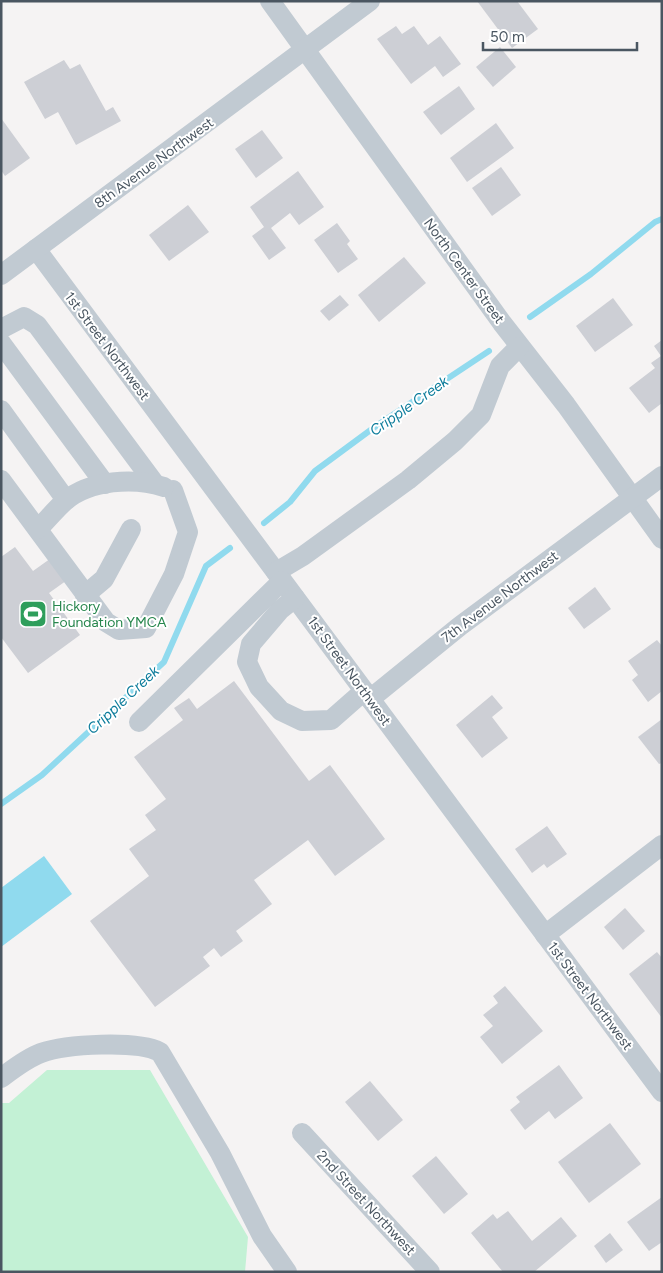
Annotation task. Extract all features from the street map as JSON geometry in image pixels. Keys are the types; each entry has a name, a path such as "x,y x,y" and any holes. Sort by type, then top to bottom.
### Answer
{"street":[{"name":"North Center Street","path":"270,1 519,347 566,406 662,539"},
{"name":"8th Avenue Northwest","path":"1,275 370,1"},
{"name":"1st Street Northwest","path":"36,250 662,1092"},
{"path":"1,329 24,317 37,325 164,487 188,532 174,574 146,628 120,630 106,622 1,480"},
{"path":"1,343 105,484"},
{"path":"138,722 279,577 303,556 401,486 455,442 481,415 500,366 519,347"},
{"path":"1,410 66,500"},
{"path":"38,529 66,500 95,485 122,482 164,487 200,471"},
{"name":"7th Avenue Northwest","path":"295,598 280,610 251,644 247,662 259,687 281,711 302,721 331,720 662,476"},
{"path":"85,595 104,579 131,528"},
{"path":"545,935 662,845"},
{"path":"1,1078 38,1054 55,1049 131,1045 150,1047 160,1052 220,1153 262,1236 287,1272"},
{"name":"2nd Street Northwest","path":"302,1133 430,1272"}],"green space":[{"path":"47,1070 150,1070 248,1237 245,1272 1,1272 1,1103 9,1103"}],"water":[{"path":"44,856 72,894 1,947 1,888"}],"building":[{"path":"477,1 517,1 538,29 512,48"},
{"path":"396,26 402,34 414,26 428,45 440,36 461,64 443,77 435,66 411,84 377,39"},
{"path":"500,47 516,67 493,87 476,67"},
{"path":"64,60 70,69 80,64 106,111 113,107 121,121 76,145 58,112 45,119 24,82"},
{"path":"459,86 475,109 441,135 423,112"},
{"path":"1,118 30,158 5,176 1,170"},
{"path":"496,123 514,148 467,182 450,158"},
{"path":"262,130 283,158 256,178 235,149"},
{"path":"501,167 521,195 492,216 472,188"},
{"path":"298,171 324,207 299,225 290,213 271,228 286,248 269,260 252,236 264,227 250,207"},
{"path":"188,205 209,232 169,261 149,235"},
{"path":"337,223 350,241 347,244 358,259 338,273 314,240"},
{"path":"404,257 426,283 379,322 358,295"},
{"path":"340,295 349,305 329,321 320,311"},
{"path":"613,298 633,325 595,352 576,326"},
{"path":"662,340 662,403 649,413 629,388 655,368 651,363 661,356 654,346"},
{"name":"Hickory Foundation YMCA","path":"15,547 33,571 61,551 77,573 49,593 80,635 28,673 1,637 1,557"},
{"path":"595,587 611,609 584,629 568,608"},
{"path":"657,640 662,646 662,691 648,702 632,680 638,675 628,661"},
{"path":"234,681 309,781 330,765 385,839 335,876 308,840 254,880 272,904 236,931 243,941 221,957 214,948 203,957 210,966 155,1007 90,921 149,876 129,849 156,830 145,815 166,799 134,757 183,720 174,708 189,698 197,709"},
{"path":"492,695 503,708 492,717 508,738 482,758 456,725"},
{"path":"662,719 662,763 659,764 638,737"},
{"path":"547,826 567,854 547,868 544,864 532,873 515,849"},
{"path":"625,908 645,931 623,950 604,927"},
{"path":"657,952 662,958 662,1018 629,974"},
{"path":"505,986 543,1031 502,1064 480,1037 493,1026 483,1015 498,1003 493,996"},
{"path":"559,1065 583,1098 555,1119 549,1111 525,1130 510,1110 520,1102 516,1097"},
{"path":"370,1081 403,1120 378,1141 345,1102"},
{"path":"610,1123 641,1164 589,1203 558,1162"},
{"path":"436,1156 468,1194 444,1214 412,1176"},
{"path":"662,1197 662,1242 649,1251 627,1222"},
{"path":"508,1211 532,1241 561,1217 577,1236 534,1272 503,1272 471,1233 493,1214 497,1219"},
{"path":"610,1233 623,1250 606,1263 594,1246"}],"waterway":[{"name":"Cripple Creek","path":"530,317 591,274 655,222 662,219"},
{"name":"Cripple Creek","path":"264,523 290,502 315,471 376,426 489,351"},
{"name":"Cripple Creek","path":"1,804 42,775 164,662 206,566 230,548"}],"place":[{"name":"Hickory Foundation YMCA","path":"33,614"}]}
